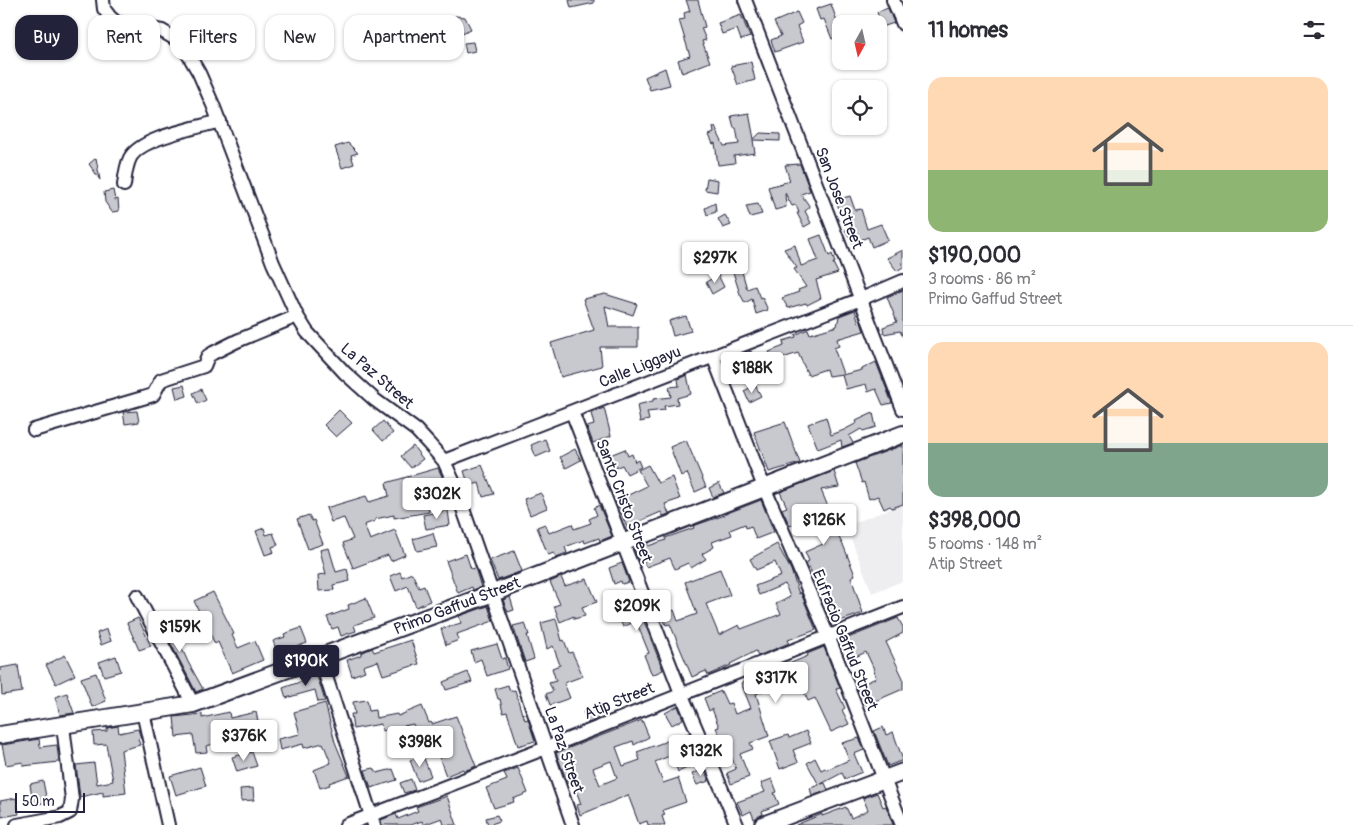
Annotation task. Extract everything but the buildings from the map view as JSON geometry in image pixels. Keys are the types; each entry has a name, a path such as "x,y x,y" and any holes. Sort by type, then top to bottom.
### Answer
{"main road":[{"name":"Primo Gaffud Street","path":"0,735 193,704 493,593 903,434"},
{"path":"763,825 903,772"}],"street":[{"name":"La Paz Street","path":"103,0 104,9 117,23 162,31 174,38 188,54 199,73 220,122 273,263 297,316 307,332 345,373 375,400 416,430 444,461 454,483 493,593 573,825"},
{"name":"San Jose Street","path":"745,0 903,409"},
{"path":"894,0 903,24"},
{"path":"124,185 130,158 136,150 145,144 220,122"},
{"name":"Calle Liggayu","path":"444,461 903,281"},
{"path":"34,430 153,395 161,380 204,366 208,356 213,353 297,316"},
{"name":"Eufracio Gaffud Street","path":"713,356 764,487 828,636 902,825"},
{"name":"Santo Cristo Street","path":"572,412 736,825"},
{"path":"137,596 193,704"},
{"name":"Atip Street","path":"346,825 372,820 682,693 903,607"},
{"path":"320,658 372,820"},
{"path":"143,712 168,825"},
{"path":"18,825 60,817 70,812 72,799 63,726"}],"shaded area":[{"path":"903,504 903,581 872,593 846,526"}]}
